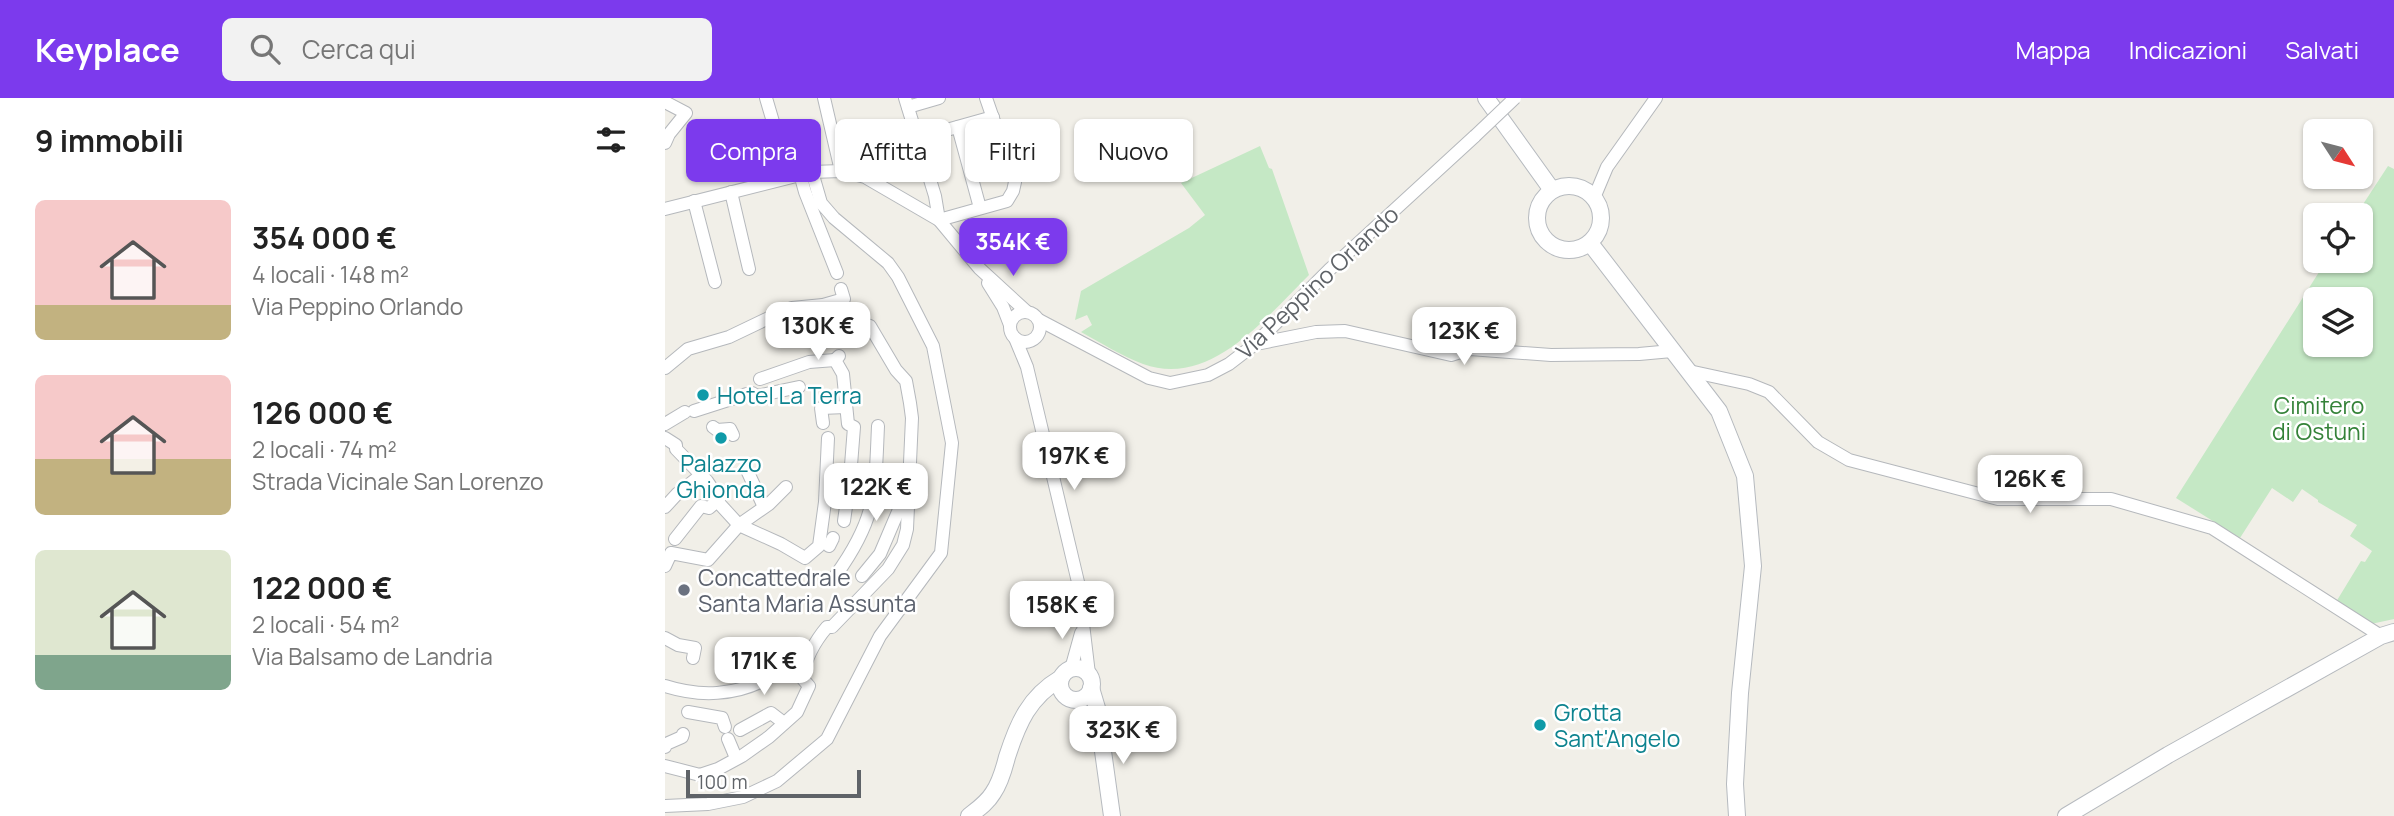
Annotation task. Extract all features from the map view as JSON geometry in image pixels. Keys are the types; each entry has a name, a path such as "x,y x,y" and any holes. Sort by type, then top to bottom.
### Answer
{"main road":[{"path":"1486,98 1552,190"},
{"path":"1570,186 1587,191 1594,198 1601,216 1600,226 1590,243 1581,248 1559,249 1542,237 1536,217 1544,197 1552,190 1570,186"},
{"path":"1590,243 1719,411 1745,476 1753,566 1739,706 1735,784 1737,816"},
{"path":"2066,816 2168,755 2388,634"},
{"path":"969,816 984,805 994,792 1021,718 1039,693 1066,673 1079,668 1090,681 1097,708 1112,816"},
{"path":"1066,673 1060,689 1086,705 1097,722"},
{"path":"1035,700 1085,697 1090,681"}],"street":[{"path":"766,98 775,119"},
{"path":"824,98 835,145"},
{"path":"907,103 939,98"},
{"path":"939,220 1007,201 1013,191 1015,182 986,98"},
{"name":"Via Peppino Orlando","path":"1037,330 1053,328 1140,374 1170,383 1208,375 1255,344 1329,270 1515,98"},
{"path":"1594,198 1607,167 1655,98"},
{"path":"665,102 686,113 665,143"},
{"path":"951,129 992,117"},
{"path":"958,127 980,208"},
{"path":"665,209 769,182"},
{"path":"802,182 837,273"},
{"path":"665,806 708,804 743,797 777,781 827,739 880,636 941,553 952,443 933,346 888,262 827,211 806,182"},
{"path":"874,182 939,220 979,268 1027,312 1037,330 1027,367"},
{"path":"931,182 939,220"},
{"path":"731,192 749,269"},
{"path":"694,201 715,282"},
{"path":"979,268 1003,307 1027,367 1078,582 1090,681"},
{"path":"665,368 688,349 729,337 792,308 823,305 843,294"},
{"path":"665,766 700,775 718,769 769,737 801,706 809,686 802,678 804,665 827,627 832,627 888,569 902,545 906,533 912,418 906,381 896,370 870,326 863,324 836,330 823,305"},
{"path":"1010,325 1014,317 1027,312"},
{"path":"1015,338 1023,342 1037,330"},
{"path":"1255,344 1316,332 1345,331 1451,355 1470,349 1551,355 1672,351"},
{"path":"760,379 809,362 837,358 839,371 843,374 848,424 854,428 844,521"},
{"path":"1689,371 1749,384 1769,392 1818,442 1849,460 1998,499 2111,499 2211,528 2388,634"},
{"path":"665,424 689,412 747,394 765,395 799,387"},
{"path":"823,423 821,408 846,407"},
{"path":"713,426 717,430 730,429 733,435"},
{"path":"837,575 854,550 872,509 879,426"},
{"path":"665,439 676,445 707,481 719,499 717,501 733,521 805,558 819,546 825,502 828,439"},
{"path":"746,468 764,507"},
{"path":"665,507 701,476"},
{"path":"665,566 671,553 708,561 739,525 786,487"},
{"path":"862,576 880,554 902,500 908,497"},
{"path":"675,539 701,506 709,508 717,501"},
{"path":"1066,673 1083,623"},
{"path":"665,638 678,645 695,648 693,658"},
{"path":"665,686 689,693 741,689 767,678 795,658 797,653"},
{"path":"689,693 687,715 722,718 736,758"},
{"path":"740,730 771,713 784,723"},
{"path":"665,745 683,734"}],"green space":[{"path":"1260,146 1269,168 1272,169 1309,275 1256,328 1236,344 1214,358 1192,366 1168,369 1143,364 1081,332 1092,325 1087,315 1075,320 1081,291 1189,228 1205,215 1181,183 1193,182 1193,177"},
{"name":"Cimitero di Ostuni","path":"2388,166 2394,169 2394,619 2371,624 2336,602 2361,561 2365,562 2372,551 2350,536 2357,525 2318,502 2302,489 2293,502 2272,488 2240,538 2176,498 2303,297 2303,357 2373,357 2373,287 2310,287 2318,273 2373,273 2373,203 2364,203"}],"place":[{"name":"Hotel La Terra","path":"703,395"},
{"name":"Palazzo Ghionda","path":"721,438"},
{"name":"Concattedrale Santa Maria Assunta","path":"684,590"},
{"name":"Grotta Sant'Angelo","path":"1540,725"}]}
